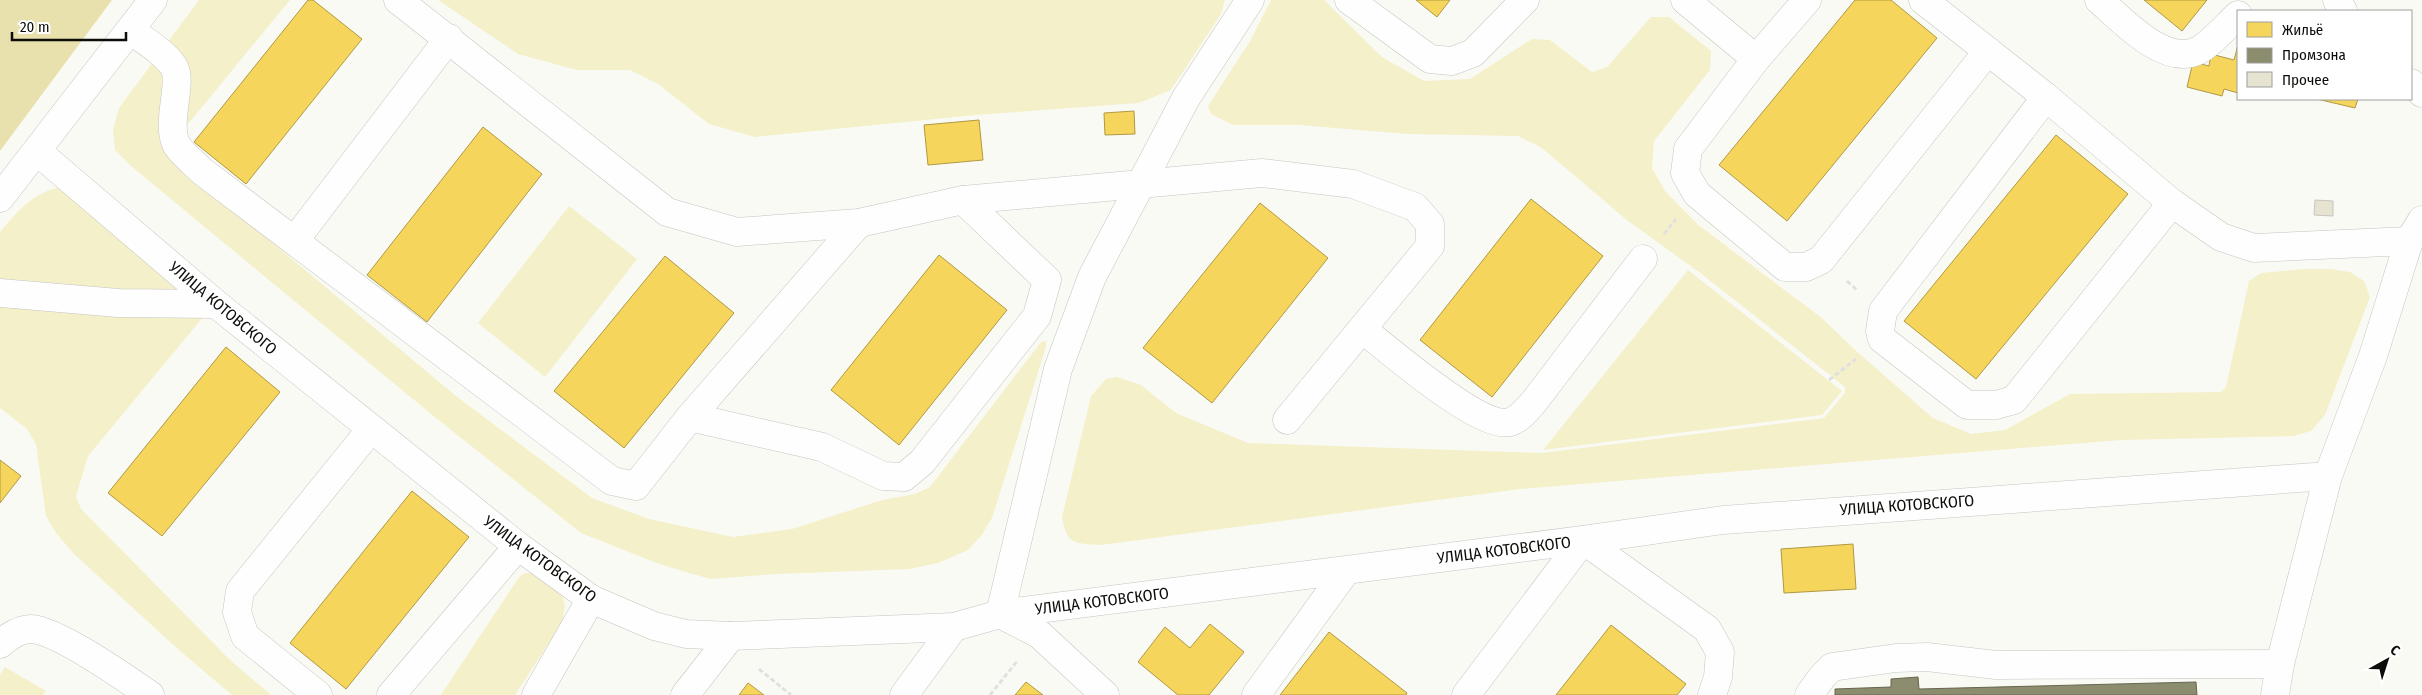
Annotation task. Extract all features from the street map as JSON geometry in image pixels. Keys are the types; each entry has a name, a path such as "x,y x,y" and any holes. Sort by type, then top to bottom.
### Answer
{"street":[{"path":"0,198 38,152 152,0"},
{"path":"398,0 449,38 667,212 737,232 859,222 962,200 1141,182 1262,173 1353,184 1414,207 1430,224 1430,246 1287,420"},
{"path":"1105,695 1039,634 1000,614 1058,369 1092,277 1186,98 1250,0"},
{"path":"1349,0 1430,59 1452,61 1473,53 1524,0"},
{"path":"1685,0 1756,59"},
{"path":"1807,0 1756,59 1688,149 1685,173 1697,194 1785,267 1806,268 1821,260 1988,51"},
{"path":"1923,0 2046,97 2172,203 2221,237 2254,248 2415,230 2373,356 2328,476 2280,664 2275,695"},
{"path":"2099,0 2149,43 2179,54 2198,51 2237,16"},
{"path":"2244,10 2256,0"},
{"path":"130,30 167,58 176,70 176,90 172,117 176,144 203,172 612,481 636,486 690,417 859,222"},
{"path":"295,240 449,38"},
{"path":"2412,84 2422,93"},
{"path":"2046,97 1883,311 1880,331 1882,339 1967,405 1996,405 2014,400 2172,203"},
{"name":"УЛИЦА КОТОВСКОГО","path":"38,152 216,304 518,546 591,599 654,626 686,634 732,636 954,627 1000,614 1346,571 1723,520 2328,476"},
{"path":"690,417 822,447 883,476 904,477 922,462 1037,316 1047,280 962,200"},
{"path":"1362,329 1468,410 1493,422 1510,422 1524,413 1533,403 1643,259"},
{"path":"0,293 118,303 216,304"},
{"path":"1037,316 1075,320"},
{"path":"318,695 245,636 237,612 240,591 371,429"},
{"path":"1466,695 1583,540 1707,629 1720,652 1718,677 1712,695"},
{"path":"391,695 518,546"},
{"path":"1256,695 1346,571"},
{"path":"536,695 591,599"},
{"path":"904,695 954,627"},
{"path":"0,644 11,635 31,629 52,637 99,661 150,695"},
{"path":"685,695 732,636"},
{"path":"1809,695 1822,676 1832,667 1896,658 1927,657 1996,665 2280,664"}],"path":[{"path":"1643,259 1697,194"},
{"path":"1821,260 1883,311"},
{"path":"990,695 1022,654"},
{"path":"754,665 791,695"}],"shaded area":[{"path":"0,0 112,0 0,151"},
{"path":"199,0 290,0 170,146 177,163 456,396 592,498 649,519 733,537 792,529 882,500 915,494 930,487 1041,342 1046,341 1046,347 992,518 981,536 968,550 938,563 909,569 777,574 710,579 659,564 581,533 436,418 131,166 115,150 113,129 119,108"},
{"path":"438,0 1225,0 1221,14 1171,90 1139,103 976,115 755,137 709,124 658,84 630,70 577,70 518,54"},
{"path":"1271,0 1324,0 1382,57 1424,81 1470,79 1532,39 1550,40 1592,72 1607,67 1651,17 1669,17 1711,51 1710,70 1654,141 1652,168 1665,191 1697,224 1822,318 1854,349 1933,418 1971,434 2005,430 2070,394 2221,392 2226,387 2249,281 2261,273 2306,269 2331,269 2350,272 2364,281 2370,297 2325,415 2311,431 2294,436 2121,440 1520,489 1101,545 1079,543 1070,538 1062,517 1091,396 1106,379 1117,377 1141,385 1176,413 1248,443 1542,453 1824,418 1845,393 1845,387 1699,272 1628,221 1542,148 1518,136 1407,134 1299,125 1233,125 1211,114 1208,106 1250,41"},
{"path":"69,186 182,284 204,316 88,456 76,496 81,509 229,659 271,695 232,695 180,651 74,554 56,533 46,516 36,444 27,429 0,408 0,232 14,215 39,195"},
{"path":"569,206 637,259 545,377 478,323"},
{"path":"1688,270 1842,391 1822,415 1543,450"},
{"path":"525,573 533,573 562,594 565,606 562,623 515,695 441,695 519,577"},
{"path":"5,667 46,691 43,695 0,695 0,675"}],"building: Жильё":[{"path":"308,0 313,0 362,39 246,184 194,142"},
{"path":"1416,0 1450,0 1437,17"},
{"path":"1855,0 1891,0 1937,38 1787,221 1719,165"},
{"path":"2144,0 2207,0 2182,31"},
{"path":"2237,49 2237,93 2224,89 2222,96 2187,87 2193,62 2209,66 2211,54 2234,60"},
{"path":"2321,100 2358,100 2355,108"},
{"path":"1134,111 1135,134 1105,135 1104,113"},
{"path":"979,120 983,160 928,165 924,125"},
{"path":"483,127 542,174 427,322 367,275"},
{"path":"2056,135 2128,194 1976,379 1904,321"},
{"path":"1531,199 1603,256 1492,397 1420,340"},
{"path":"1260,203 1328,258 1212,403 1143,348"},
{"path":"939,255 1007,310 899,445 831,390"},
{"path":"665,256 734,313 624,448 554,391"},
{"path":"226,347 280,392 162,536 108,493"},
{"path":"0,460 21,476 0,503"},
{"path":"412,491 469,537 346,689 290,643"},
{"path":"1853,544 1856,589 1784,593 1781,549"},
{"path":"1210,624 1244,652 1209,695 1178,695 1138,662 1165,627 1190,648"},
{"path":"1611,625 1686,684 1677,695 1556,695"},
{"path":"1329,632 1407,693 1406,695 1280,695"},
{"path":"1026,682 1043,695 1015,695"},
{"path":"748,683 764,695 739,695"}],"building: Промзона":[{"path":"1918,677 1919,689 2196,682 2197,695 1835,695 1835,689 1891,687 1891,679"}],"building: Прочее":[{"path":"2315,200 2333,201 2333,216 2314,215"}]}
